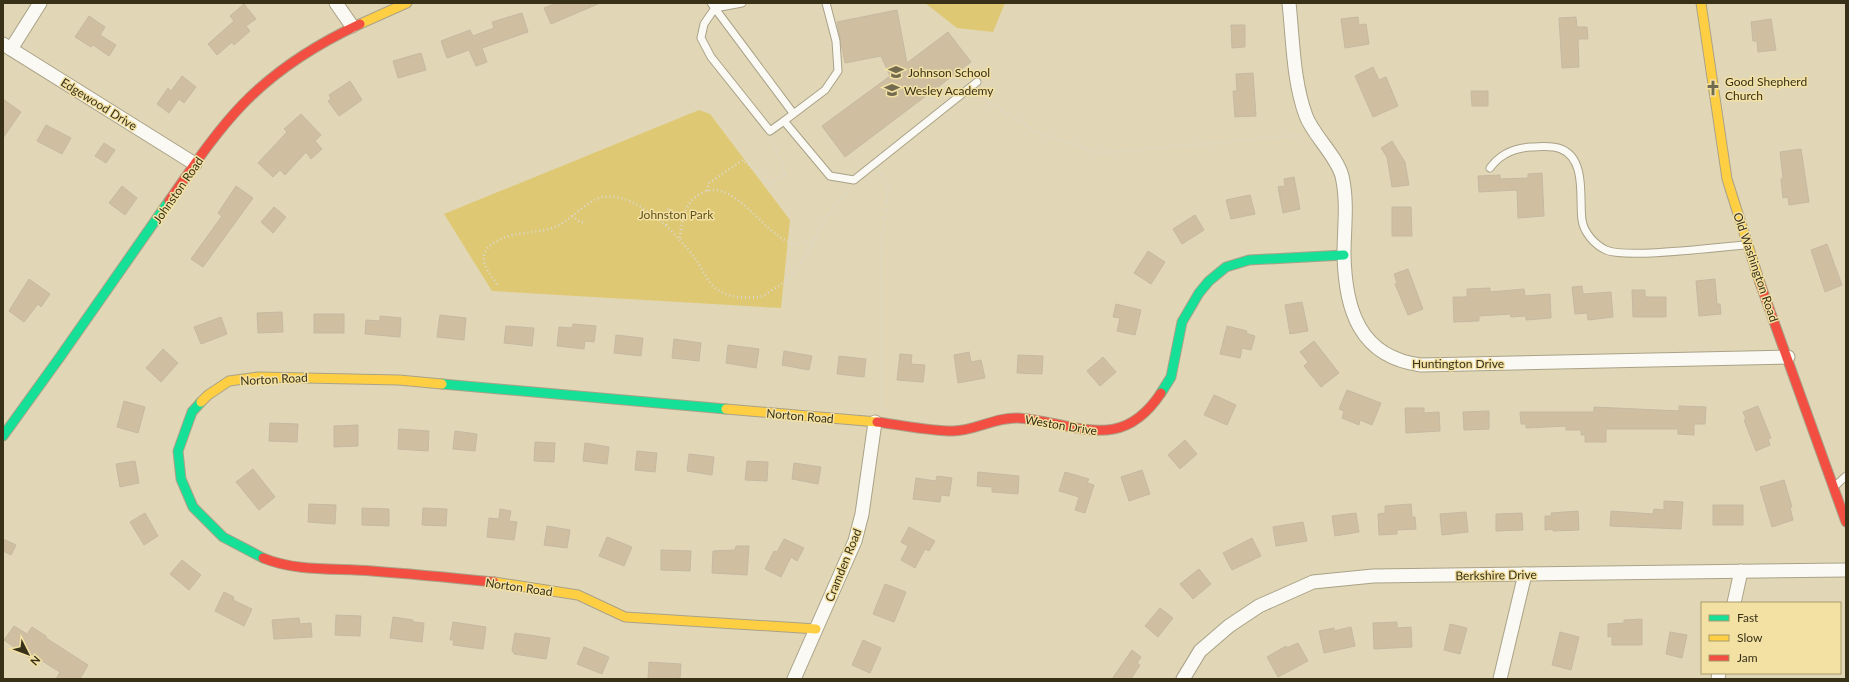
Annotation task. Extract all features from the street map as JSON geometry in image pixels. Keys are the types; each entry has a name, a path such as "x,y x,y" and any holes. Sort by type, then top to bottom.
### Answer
{"street":[{"path":"7,47 40,3"},
{"path":"336,3 352,26"},
{"name":"Johnston Road","path":"3,436 52,370 195,164 236,111 257,90 294,61 352,26 407,3"},
{"name":"Huntington Drive","path":"1289,3 1297,80 1306,118 1342,175 1346,210 1344,255 1350,307 1358,326 1382,351 1404,363 1421,365 1788,357"},
{"name":"Old Washington Road","path":"1701,3 1727,179 1747,245 1846,522"},
{"name":"Edgewood Drive","path":"7,47 195,164"},
{"name":"Weston Drive","path":"879,423 953,431 978,427 997,420 1017,418 1104,432 1128,425 1144,415 1171,377 1182,322 1199,293 1209,281 1226,267 1249,260 1344,255"},
{"name":"Norton Road","path":"816,629 646,616 625,617 578,595 512,585 371,571 318,569 275,563 252,553 223,537 193,507 181,479 178,451 183,433 192,412 208,395 229,381 259,377 399,380 879,423"},
{"name":"Cramden Road","path":"794,679 855,542 862,514 879,423"},
{"name":"Berkshire Drive","path":"1183,679 1200,651 1229,626 1259,606 1313,582 1373,576 1846,570"},
{"path":"1734,602 1741,571"},
{"path":"1500,679 1525,574"}],"lane":[{"path":"713,5 742,3"},
{"path":"713,5 704,24 701,38 711,57 770,131 825,90 838,71 836,41 826,3"},
{"path":"713,5 793,113"},
{"path":"784,121 830,176 854,180 977,82"},
{"path":"1490,168 1496,160 1506,152 1520,148 1551,147 1562,149 1570,156 1579,172 1582,198 1582,221 1589,235 1597,245 1607,251 1630,253 1747,245"},
{"path":"1834,486 1846,476"},
{"path":"1834,486 1846,488"}],"path":[{"path":"977,82 989,103 1039,133 1100,154 1317,134"},
{"path":"707,191 709,183 743,160 770,185 785,174 770,131"},
{"path":"873,164 888,184 881,252 879,423"},
{"path":"497,284 487,271 484,258 487,248 506,236 519,235 557,226 588,204 602,197 615,197 632,202 666,225 680,238 716,289 728,295 741,297 761,297 779,287 796,271 809,253 824,221 852,186 854,180"},
{"path":"680,238 682,218 687,206 695,197 707,191 719,191 738,201 781,238 792,243 801,244 816,239"},
{"path":"666,225 669,216 668,207"},
{"path":"572,216 580,222 586,223"}],"green space":[{"path":"925,3 1005,3 993,32 957,28"},
{"name":"Johnston Park","path":"699,110 710,114 790,220 781,308 492,291 444,214"}],"building":[{"path":"557,3 600,3 551,24 544,8"},
{"path":"244,4 256,19 246,26 250,31 234,45 232,42 217,55 208,44 234,21 230,16"},
{"path":"897,10 907,63 948,32 971,62 845,157 822,126 890,76 881,56 845,63 837,22"},
{"path":"522,13 528,32 482,48 487,62 476,66 469,50 447,58 441,41 470,30 473,36 494,28 492,22"},
{"path":"89,16 105,27 100,35 116,45 109,56 93,45 91,47 75,37"},
{"path":"1358,17 1359,25 1366,24 1369,44 1345,48 1341,19"},
{"path":"1576,17 1577,27 1587,27 1588,39 1578,39 1579,67 1562,68 1559,18"},
{"path":"1771,19 1776,50 1758,52 1757,41 1753,41 1751,22"},
{"path":"1231,25 1245,25 1245,47 1232,48"},
{"path":"421,53 426,70 398,78 393,61"},
{"path":"1373,67 1379,80 1386,77 1398,106 1373,117 1355,76"},
{"path":"1253,73 1256,116 1235,117 1233,91 1237,91 1236,74"},
{"path":"182,76 196,87 184,103 179,99 169,113 157,104 168,88 171,91"},
{"path":"350,81 362,100 339,116 328,101 331,99 329,95"},
{"path":"1471,91 1488,91 1488,106 1472,106"},
{"path":"3,99 21,112 3,138"},
{"path":"301,114 321,135 315,141 322,149 311,159 306,152 285,175 280,170 273,177 258,163 287,132 284,129"},
{"path":"46,125 71,138 62,154 37,141"},
{"path":"1392,141 1405,162 1409,185 1392,187 1387,157 1381,148"},
{"path":"104,143 115,150 106,163 95,156"},
{"path":"1801,149 1809,202 1789,205 1788,197 1783,198 1781,179 1783,178 1780,152"},
{"path":"1542,173 1544,216 1518,218 1517,190 1479,192 1478,176 1500,175 1500,179 1528,178 1528,174"},
{"path":"1294,177 1300,209 1283,213 1278,187 1285,186 1284,179"},
{"path":"122,186 137,198 125,215 109,203"},
{"path":"236,186 253,198 203,267 191,259 222,216 218,213"},
{"path":"1250,195 1255,214 1231,219 1226,200"},
{"path":"274,207 286,217 273,233 261,222"},
{"path":"1392,207 1411,207 1412,236 1392,236"},
{"path":"1195,215 1204,230 1182,244 1173,229"},
{"path":"1827,244 1842,285 1825,292 1811,250"},
{"path":"1148,251 1165,262 1151,284 1134,273"},
{"path":"1408,269 1423,309 1408,315 1395,284 1397,283 1394,274"},
{"path":"29,279 50,294 41,307 38,304 24,322 9,311"},
{"path":"1715,279 1717,304 1720,304 1721,314 1699,316 1696,281"},
{"path":"1582,286 1583,294 1611,292 1613,317 1588,320 1587,313 1575,314 1572,287"},
{"path":"1490,288 1490,292 1524,289 1525,296 1550,294 1551,318 1526,320 1526,316 1511,317 1510,314 1479,316 1479,321 1454,322 1453,297 1467,297 1467,289"},
{"path":"1632,290 1645,290 1645,297 1666,297 1666,317 1633,317"},
{"path":"1302,302 1308,331 1290,334 1285,305"},
{"path":"1116,304 1141,310 1135,335 1117,331 1120,318 1113,317"},
{"path":"282,312 283,332 258,333 257,313"},
{"path":"314,314 344,314 344,333 314,333"},
{"path":"440,315 466,318 464,340 437,337"},
{"path":"380,316 401,318 400,337 365,334 366,320 380,321"},
{"path":"221,317 227,334 201,344 194,327"},
{"path":"573,324 596,326 594,342 585,341 584,349 557,346 559,327 572,328"},
{"path":"506,326 534,328 532,346 504,343"},
{"path":"1227,326 1247,331 1246,333 1255,336 1251,350 1242,348 1240,358 1220,354"},
{"path":"616,335 643,338 641,356 614,353"},
{"path":"674,339 701,343 699,361 672,358"},
{"path":"1314,341 1339,373 1321,387 1304,366 1308,362 1300,352"},
{"path":"728,345 759,349 756,368 726,363"},
{"path":"163,349 178,363 161,382 146,368"},
{"path":"784,351 812,356 809,370 782,365"},
{"path":"969,352 971,362 981,360 985,378 958,383 954,355"},
{"path":"900,354 912,355 911,364 925,365 923,382 897,380"},
{"path":"1018,355 1043,356 1042,374 1017,373"},
{"path":"839,356 866,359 864,377 837,374"},
{"path":"1103,357 1116,372 1100,386 1087,371"},
{"path":"1347,390 1381,403 1372,425 1360,420 1359,425 1342,418 1344,411 1339,409"},
{"path":"1214,395 1236,405 1227,425 1204,415"},
{"path":"124,401 145,407 138,433 117,427"},
{"path":"1679,406 1706,407 1705,424 1694,424 1694,435 1678,434 1678,429 1606,429 1606,442 1585,442 1585,435 1581,435 1581,430 1566,430 1566,426 1526,428 1526,424 1521,424 1520,412 1594,412 1594,407 1679,411"},
{"path":"1758,406 1771,438 1768,439 1770,445 1756,451 1744,420 1746,419 1743,412"},
{"path":"1405,408 1424,408 1424,413 1439,412 1440,431 1406,433"},
{"path":"1489,411 1489,429 1464,430 1463,412"},
{"path":"270,423 298,424 297,442 269,441"},
{"path":"358,425 358,446 334,447 334,426"},
{"path":"399,429 429,431 428,451 398,449"},
{"path":"455,431 477,434 475,451 453,449"},
{"path":"1185,440 1197,454 1180,469 1168,455"},
{"path":"535,442 555,443 554,462 534,461"},
{"path":"585,443 609,447 607,464 583,461"},
{"path":"637,451 657,453 655,472 635,470"},
{"path":"689,454 714,457 712,475 687,471"},
{"path":"135,461 139,483 120,487 116,464"},
{"path":"747,461 768,462 767,481 745,480"},
{"path":"794,463 821,467 818,484 792,479"},
{"path":"253,469 275,497 259,510 236,482"},
{"path":"1142,470 1150,494 1129,501 1121,477"},
{"path":"978,472 1019,476 1018,494 992,492 992,487 977,486"},
{"path":"1065,472 1089,479 1087,483 1094,485 1085,513 1075,510 1079,497 1059,491"},
{"path":"937,476 952,478 949,496 941,495 940,502 913,499 916,478 936,481"},
{"path":"1784,480 1792,507 1790,507 1793,520 1772,527 1760,487"},
{"path":"1664,501 1683,502 1681,529 1610,526 1611,511 1653,514 1654,509 1664,510"},
{"path":"309,504 336,505 335,524 308,522"},
{"path":"1411,504 1412,517 1415,517 1416,529 1397,530 1397,534 1379,535 1378,514 1385,513 1385,506"},
{"path":"1713,505 1743,505 1743,525 1713,525"},
{"path":"362,508 389,509 389,526 362,525"},
{"path":"423,508 447,509 446,526 422,525"},
{"path":"500,509 511,511 509,521 517,522 514,540 487,537 489,518 499,519"},
{"path":"1578,511 1579,530 1545,530 1545,516 1552,516 1551,513"},
{"path":"1466,512 1468,532 1442,535 1440,514"},
{"path":"145,513 158,536 144,545 130,522"},
{"path":"1356,513 1359,532 1335,536 1332,516"},
{"path":"1522,513 1523,530 1496,531 1496,514"},
{"path":"1303,522 1307,541 1276,546 1273,527"},
{"path":"547,526 570,530 567,548 544,545"},
{"path":"909,527 935,541 929,551 925,549 915,568 901,560 908,546 901,542"},
{"path":"607,537 632,547 624,566 599,556"},
{"path":"1252,538 1261,556 1232,570 1223,553"},
{"path":"3,539 16,545 11,555 3,551"},
{"path":"784,539 804,548 797,561 791,557 781,577 765,569 774,551 777,552"},
{"path":"736,546 749,546 747,575 712,573 713,551 735,550"},
{"path":"661,550 691,551 690,571 661,570"},
{"path":"182,560 201,575 189,590 170,574"},
{"path":"1199,569 1211,584 1193,599 1180,584"},
{"path":"885,584 906,592 894,622 873,614"},
{"path":"224,592 234,597 233,600 252,609 244,626 215,611"},
{"path":"1160,608 1173,618 1158,637 1145,626"},
{"path":"336,615 361,616 360,636 335,635"},
{"path":"393,617 424,623 422,642 390,638"},
{"path":"299,618 300,624 311,623 312,637 274,639 272,620"},
{"path":"1642,619 1642,645 1612,645 1612,636 1608,637 1608,624 1624,623 1624,620"},
{"path":"453,622 486,627 483,649 453,645 454,640 450,640"},
{"path":"1397,622 1397,628 1411,627 1412,647 1374,649 1373,623"},
{"path":"1450,624 1467,628 1460,654 1444,650"},
{"path":"14,626 27,634 32,627 46,636 46,638 88,665 80,679 56,679 60,672 34,656 31,659 4,640"},
{"path":"1351,627 1355,646 1324,653 1319,631 1334,628 1334,631"},
{"path":"1560,632 1579,637 1571,670 1552,665"},
{"path":"1670,632 1687,635 1682,658 1666,654"},
{"path":"515,633 550,638 546,659 514,654 512,651"},
{"path":"863,640 881,648 870,673 852,665"},
{"path":"1298,643 1308,661 1278,677 1267,657 1286,646 1287,648"},
{"path":"584,647 609,657 602,674 577,664"},
{"path":"1132,650 1141,657 1137,663 1140,665 1131,679 1112,679"},
{"path":"649,662 681,664 680,679 648,679"}],"traffic: fast":[{"path":"3,436 169,201"},
{"path":"1161,393 1171,377 1182,322 1199,293 1209,281 1226,267 1249,260 1344,255"},
{"path":"442,384 726,409"},
{"path":"201,402 192,412 178,451 181,479 193,507 223,537 263,558"}],"traffic: slow":[{"path":"360,24 407,3"},
{"path":"1701,3 1727,179 1760,283"},
{"path":"201,402 208,395 229,381 259,377 399,380 442,384"},
{"path":"726,409 877,422"},
{"path":"494,582 578,595 625,617 816,629"}],"traffic: jam":[{"path":"169,201 213,139 243,104 283,69 328,40 360,24"},
{"path":"1760,283 1846,522"},
{"path":"877,422 925,429 953,431 969,429 1010,418 1018,418 1078,428 1096,430 1113,429 1130,424 1145,412 1161,393"},
{"path":"263,558 289,566 317,569 372,571 494,582"}],"place":[{"name":"Johnson School","path":"896,72"},
{"name":"Good Shepherd Church","path":"1713,88"},
{"name":"Wesley Academy","path":"892,90"}]}
